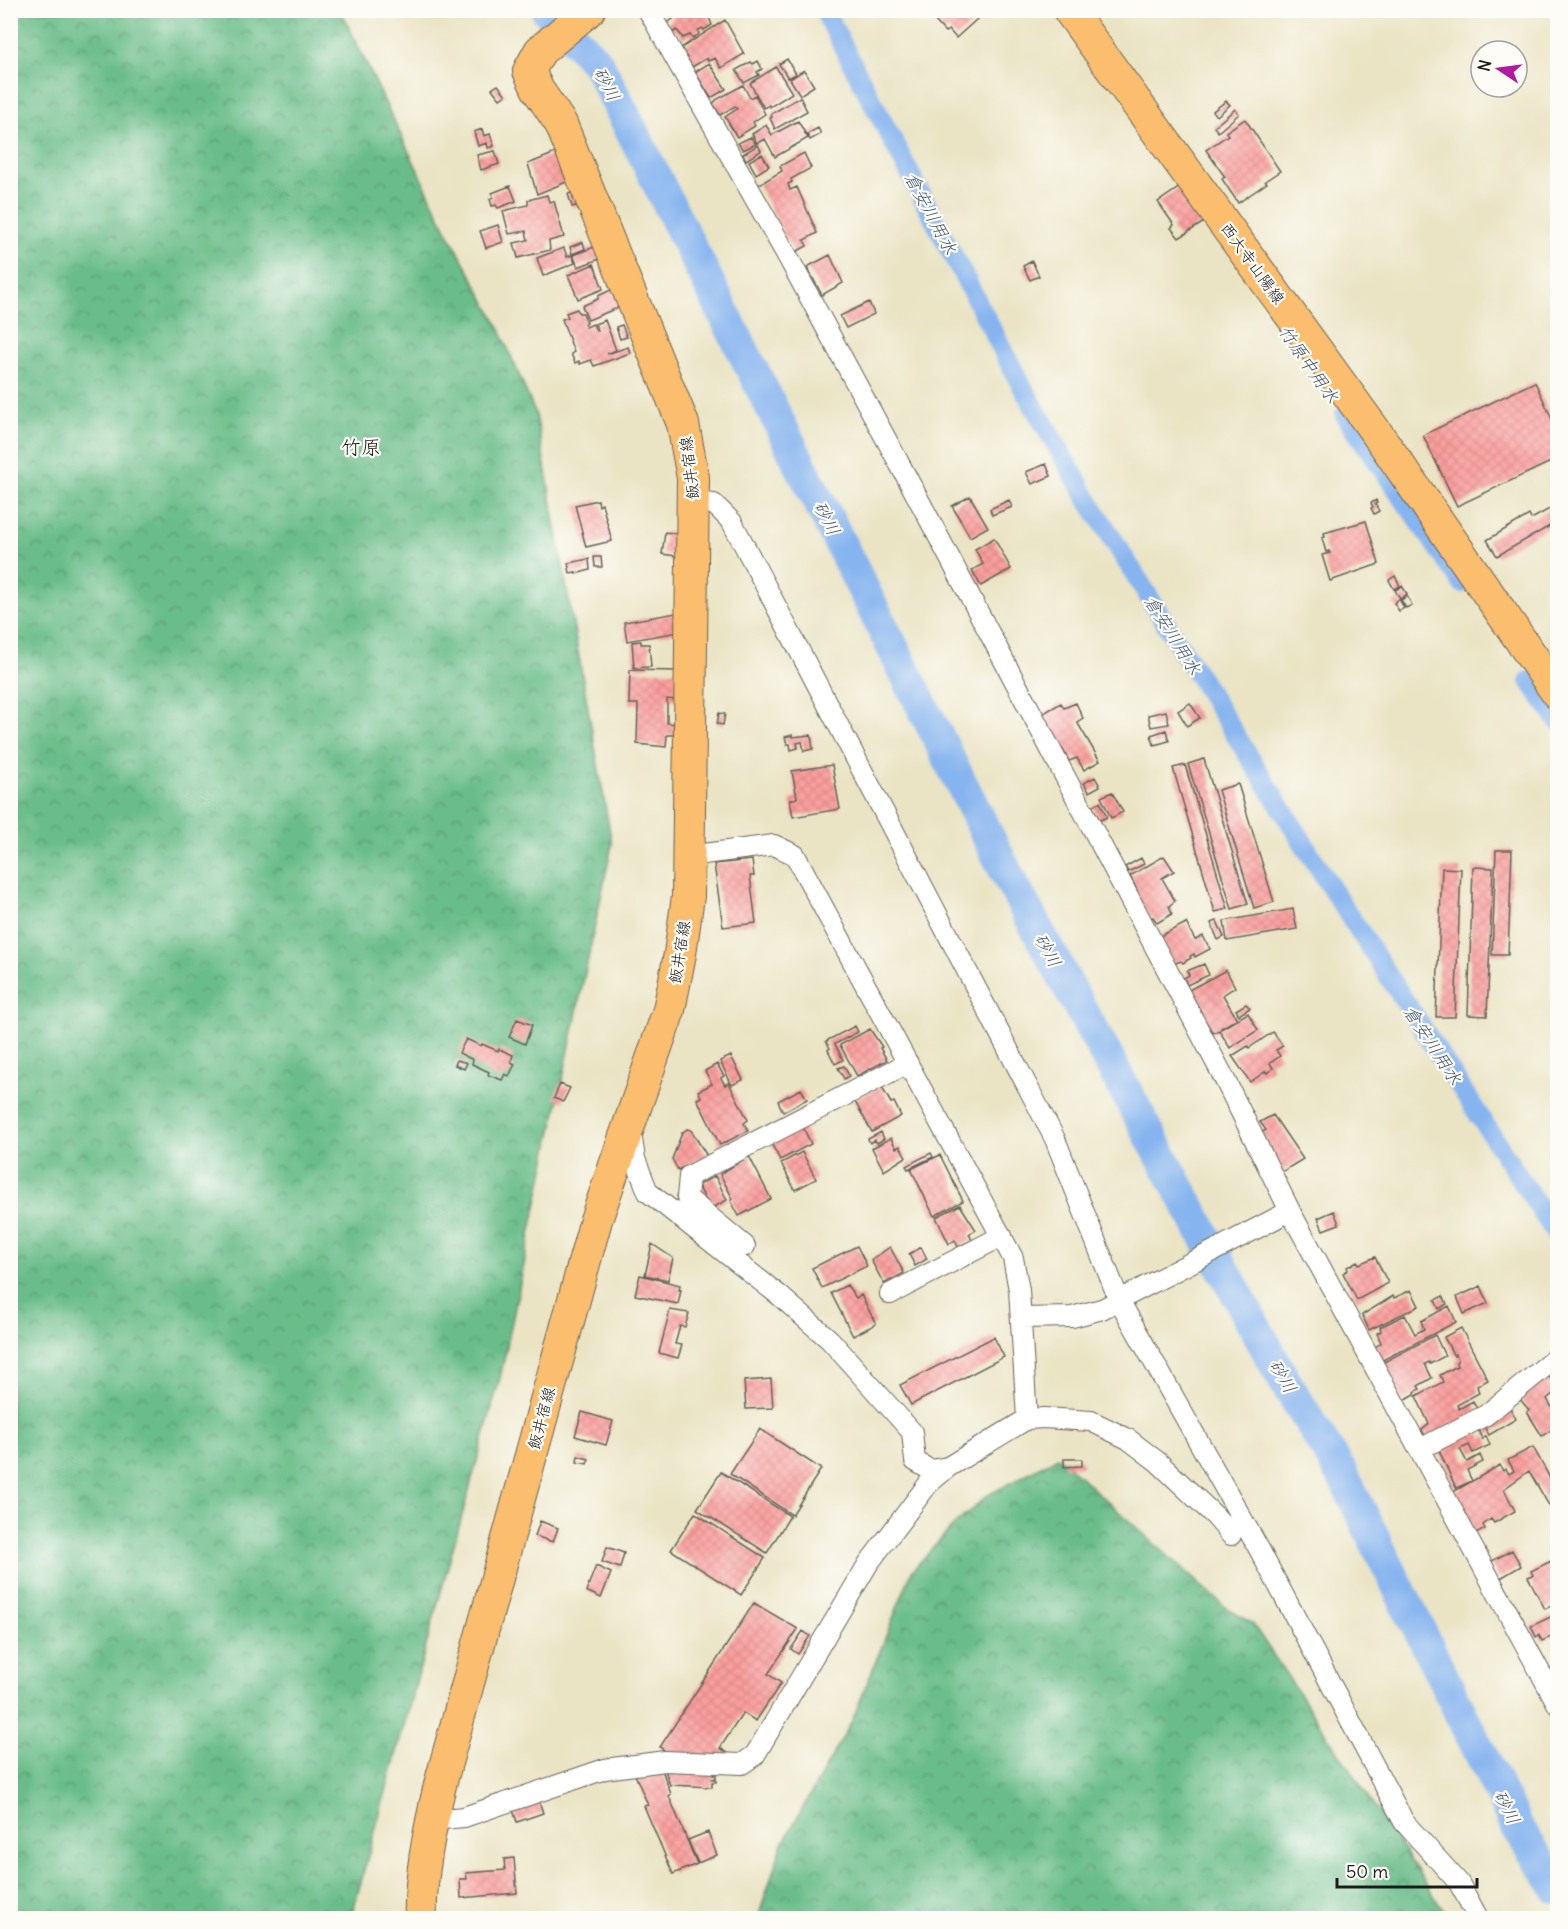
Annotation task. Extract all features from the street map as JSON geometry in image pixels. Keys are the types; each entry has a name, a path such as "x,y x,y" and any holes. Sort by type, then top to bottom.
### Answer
{"main road":[{"name":"飯井宿線","path":"421,1918 432,1820 596,1220 669,1010 688,896 693,478 683,424 561,124 538,90 530,71 540,51 589,10"},
{"name":"西大寺山陽線","path":"1069,10 1383,442 1557,694"}],"street":[{"path":"648,10 789,259 927,515 1221,1072 1290,1211 1557,1705"},
{"path":"693,502 714,504 732,522 1055,1139 1123,1298 1404,1822 1459,1883 1478,1918"},
{"path":"688,856 774,845 795,855 1013,1258 1019,1290 1027,1419"},
{"path":"745,1246 687,1198 689,1176 908,1062"},
{"path":"629,1124 635,1159 648,1192 780,1296 830,1341 912,1432 915,1461 930,1470 949,1466"},
{"path":"1021,1318 1072,1317 1102,1309 1290,1211"},
{"path":"890,1294 1002,1236"},
{"path":"1420,1449 1486,1415 1557,1356"},
{"path":"432,1820 464,1817 605,1769 665,1761 742,1764 755,1755 868,1564 928,1483 949,1466 1027,1419 1091,1421 1128,1439 1158,1462 1216,1517 1231,1535"}],"green space":[{"path":"11,11 341,11 447,231 497,323 536,415 612,844 501,1374 351,1918 11,1918"},
{"path":"1058,1457 1226,1608 1252,1623 1449,1918 758,1918 782,1845 852,1721 912,1571 952,1527 988,1495"}],"building":[{"path":"682,10 706,10 712,25 704,30 702,28 693,38 690,35 683,38 677,30 672,33 667,23 673,19 671,17"},
{"path":"946,10 987,10 956,38 949,30 945,32 935,21"},
{"path":"725,20 744,54 721,68 715,58 708,61 707,58 692,67 681,48"},
{"path":"787,59 796,74 788,78 779,64"},
{"path":"758,61 762,69 757,72 759,75 744,83 736,70"},
{"path":"709,63 726,89 711,98 695,72"},
{"path":"776,67 792,93 770,107 769,105 764,108 750,83"},
{"path":"804,70 814,86 800,95 790,79"},
{"path":"498,85 506,95 500,99 492,89"},
{"path":"743,85 750,98 755,95 765,114 753,122 755,126 737,137 725,117 737,109 735,106 720,115 713,104"},
{"path":"800,97 807,111 775,129 770,118 771,114"},
{"path":"1226,101 1230,105 1217,116 1213,111"},
{"path":"1235,109 1239,114 1218,132 1214,127"},
{"path":"1245,119 1280,171 1238,203 1222,179 1225,177 1206,150 1228,135 1226,132"},
{"path":"798,121 808,138 775,157 765,139 757,143 752,134 766,125 772,135"},
{"path":"818,128 821,134 810,140 807,134"},
{"path":"482,129 484,136 490,134 494,146 488,148 487,143 478,146 474,132"},
{"path":"751,137 756,144 743,150 738,143"},
{"path":"758,145 761,151 746,160 743,154"},
{"path":"495,151 499,164 481,170 477,155"},
{"path":"558,152 569,181 537,194 528,164"},
{"path":"804,153 811,168 791,179 792,182 788,184 790,190 797,187 817,233 804,240 807,246 794,253 758,185 782,171 780,166"},
{"path":"762,154 769,166 756,174 749,161"},
{"path":"510,186 516,201 498,208 496,205 492,206 490,199 493,197 492,193"},
{"path":"1180,187 1204,222 1179,238 1171,228 1174,225 1158,202"},
{"path":"575,192 581,204 572,207 568,194"},
{"path":"547,195 549,202 554,201 564,237 549,241 550,250 518,258 514,243 528,240 526,231 509,234 503,211 528,205 528,200"},
{"path":"498,225 503,242 486,248 480,231"},
{"path":"583,242 585,249 572,254 570,247"},
{"path":"597,246 602,258 578,267 573,255"},
{"path":"564,248 567,257 572,255 575,263 543,276 537,258"},
{"path":"830,255 843,283 822,295 807,267"},
{"path":"1032,261 1039,276 1030,280 1023,266"},
{"path":"594,264 603,289 578,299 568,275"},
{"path":"615,288 622,306 588,320 582,306"},
{"path":"869,302 874,314 846,328 840,316"},
{"path":"577,309 579,313 583,313 587,323 586,327 593,324 596,331 598,331 595,324 605,320 616,350 607,354 628,347 630,353 594,366 591,360 580,364 579,361 575,363 571,354 574,352 562,319 568,317 566,313"},
{"path":"622,325 627,337 620,339 616,327"},
{"path":"1535,382 1557,430 1557,459 1457,506 1423,435"},
{"path":"1046,464 1051,476 1032,484 1026,472"},
{"path":"970,496 988,527 970,537 952,506"},
{"path":"598,500 599,506 602,504 612,541 586,547 575,505"},
{"path":"1009,500 1012,507 992,515 990,509"},
{"path":"1376,500 1375,504 1379,511 1374,514 1371,503"},
{"path":"1551,508 1557,522 1497,556 1487,540 1529,515 1531,519"},
{"path":"1366,521 1379,564 1330,581 1322,555 1330,553 1326,552 1322,538 1325,537 1324,533"},
{"path":"665,532 678,534 676,556 662,554"},
{"path":"994,538 1011,569 981,586 972,570 983,564 975,549"},
{"path":"594,557 601,557 602,567 595,567"},
{"path":"589,559 590,570 576,574 576,572 570,573 568,563"},
{"path":"1395,576 1400,586 1394,589 1389,580"},
{"path":"1402,586 1407,594 1400,599 1395,590"},
{"path":"1407,596 1412,605 1406,608 1401,600"},
{"path":"1399,599 1404,608 1399,611 1394,603"},
{"path":"676,613 679,632 627,641 624,622"},
{"path":"641,641 641,644 649,644 651,667 634,668 632,642"},
{"path":"630,670 677,671 677,700 667,699 667,723 678,724 678,735 667,735 666,747 637,744 638,704 629,704"},
{"path":"1061,703 1064,708 1076,703 1083,718 1077,722 1100,761 1084,770 1077,758 1069,761 1062,748 1060,749 1042,714"},
{"path":"1190,703 1200,718 1187,726 1178,711"},
{"path":"1166,711 1169,724 1151,727 1148,715"},
{"path":"719,713 725,714 723,725 717,724"},
{"path":"1166,730 1169,741 1154,745 1151,735"},
{"path":"792,735 792,737 811,735 813,749 804,751 802,742 797,743 798,748 791,750 785,737"},
{"path":"1204,759 1248,904 1232,909 1188,764"},
{"path":"832,765 840,809 793,817 790,800 797,798 792,771"},
{"path":"1185,765 1228,909 1215,912 1173,768"},
{"path":"1095,777 1100,786 1089,792 1084,783"},
{"path":"1238,784 1274,902 1254,908 1218,790"},
{"path":"1112,792 1123,812 1111,818 1101,797"},
{"path":"1100,802 1107,817 1100,820 1092,806"},
{"path":"1496,850 1512,850 1508,955 1492,955"},
{"path":"1164,856 1174,871 1162,878 1175,901 1169,906 1172,914 1157,923 1153,917 1150,918 1134,891 1137,890 1130,876"},
{"path":"1141,858 1144,864 1128,872 1125,867"},
{"path":"752,860 754,876 750,876 756,923 723,927 714,864"},
{"path":"1473,867 1493,868 1487,1016 1468,1015"},
{"path":"1442,868 1461,869 1455,1017 1436,1017"},
{"path":"1293,909 1297,929 1227,941 1224,921"},
{"path":"1217,921 1224,937 1218,940 1211,923"},
{"path":"1186,923 1195,940 1203,936 1210,949 1195,957 1194,954 1190,956 1191,958 1183,963 1181,961 1173,964 1160,936"},
{"path":"1204,964 1209,975 1187,985 1184,978 1189,975 1187,971"},
{"path":"1226,970 1235,987 1223,995 1237,1019 1221,1029 1248,1013 1258,1030 1230,1048 1219,1030 1213,1033 1203,1020 1196,1003 1193,1004 1187,991"},
{"path":"1246,1004 1250,1008 1239,1015 1236,1010"},
{"path":"517,1019 532,1025 525,1044 509,1037"},
{"path":"855,1026 858,1032 835,1044 843,1060 835,1064 826,1041"},
{"path":"870,1029 882,1047 880,1048 887,1060 857,1076 840,1045"},
{"path":"1273,1032 1283,1046 1276,1050 1280,1056 1270,1063 1273,1068 1250,1082 1232,1056"},
{"path":"466,1039 513,1055 511,1062 515,1064 509,1076 505,1074 502,1080 488,1075 489,1072 472,1064 473,1060 459,1053"},
{"path":"731,1056 743,1080 732,1085 720,1061"},
{"path":"457,1060 467,1063 464,1069 455,1065"},
{"path":"717,1064 724,1076 721,1078 725,1085 729,1083 748,1120 744,1123 748,1131 720,1145 697,1099 701,1097 698,1091 712,1084 705,1071"},
{"path":"844,1066 849,1076 844,1079 838,1068"},
{"path":"560,1084 570,1088 563,1102 554,1098"},
{"path":"881,1086 891,1103 894,1102 901,1116 872,1132 854,1100"},
{"path":"801,1089 807,1099 783,1112 778,1101"},
{"path":"1273,1115 1303,1159 1282,1172 1259,1134 1266,1130 1260,1122"},
{"path":"803,1127 811,1144 780,1160 771,1143"},
{"path":"687,1129 691,1130 707,1156 678,1170 672,1159 682,1133"},
{"path":"881,1132 884,1139 877,1143 875,1140 870,1143 868,1139"},
{"path":"891,1138 896,1148 900,1146 906,1157 884,1171 872,1148"},
{"path":"802,1152 816,1179 795,1190 781,1163"},
{"path":"931,1153 933,1157 908,1169 906,1166"},
{"path":"940,1155 963,1201 934,1216 911,1169"},
{"path":"749,1156 771,1199 739,1216 720,1174"},
{"path":"715,1176 727,1200 710,1209 698,1185"},
{"path":"960,1205 976,1230 969,1234 972,1240 958,1247 955,1240 949,1244 936,1217"},
{"path":"1334,1211 1339,1224 1323,1230 1318,1218"},
{"path":"652,1244 673,1258 668,1280 645,1275"},
{"path":"857,1246 867,1266 822,1288 812,1268"},
{"path":"890,1247 904,1273 884,1284 871,1260"},
{"path":"921,1247 927,1259 915,1266 909,1254"},
{"path":"1375,1257 1388,1283 1357,1300 1343,1273 1348,1270 1347,1267 1357,1261 1359,1264"},
{"path":"640,1275 680,1285 678,1304 635,1295"},
{"path":"847,1285 856,1298 861,1295 876,1324 853,1336 831,1293"},
{"path":"1481,1286 1488,1303 1464,1314 1457,1297"},
{"path":"1411,1290 1419,1306 1369,1330 1362,1315 1393,1296 1394,1298"},
{"path":"1443,1296 1447,1304 1439,1309 1435,1300"},
{"path":"1449,1306 1456,1322 1381,1361 1374,1348 1381,1343 1377,1333 1381,1331 1380,1327 1405,1315 1415,1334 1424,1329 1421,1321"},
{"path":"670,1310 689,1313 685,1327 680,1326 675,1344 682,1345 678,1358 659,1353"},
{"path":"1461,1328 1488,1380 1477,1386 1479,1393 1457,1405 1459,1409 1473,1401 1479,1413 1427,1439 1422,1430 1429,1424 1416,1396 1443,1382 1440,1375 1457,1366 1456,1354 1454,1356 1444,1337"},
{"path":"1435,1335 1445,1356 1430,1364 1429,1362 1425,1364 1432,1378 1418,1386 1420,1389 1415,1394 1402,1401 1382,1363"},
{"path":"994,1337 1004,1357 911,1405 900,1385"},
{"path":"1547,1374 1557,1386 1557,1390 1547,1399 1557,1416 1557,1426 1542,1436 1527,1412 1529,1410 1519,1398"},
{"path":"771,1379 773,1408 746,1409 744,1381"},
{"path":"1509,1406 1516,1419 1489,1435 1482,1422"},
{"path":"582,1412 613,1421 606,1445 575,1436"},
{"path":"1477,1427 1482,1439 1486,1436 1490,1445 1473,1453 1469,1445 1460,1449 1467,1462 1480,1455 1483,1462 1467,1470 1472,1481 1456,1488 1437,1446"},
{"path":"760,1429 821,1469 792,1515 730,1474"},
{"path":"1533,1447 1557,1491 1557,1512 1554,1514 1529,1471 1504,1489 1515,1511 1494,1523 1491,1519 1483,1525 1485,1529 1476,1534 1453,1492 1500,1465 1503,1471 1506,1469 1509,1474 1514,1471 1508,1460"},
{"path":"578,1456 589,1459 587,1464 577,1462"},
{"path":"1064,1459 1082,1459 1082,1466 1064,1467"},
{"path":"721,1472 790,1516 767,1553 697,1509"},
{"path":"695,1513 765,1558 741,1595 671,1550"},
{"path":"540,1521 558,1528 553,1542 535,1536"},
{"path":"607,1547 624,1553 620,1568 602,1562"},
{"path":"1512,1550 1521,1566 1499,1579 1490,1562"},
{"path":"1551,1561 1557,1572 1557,1603 1545,1609 1528,1577 1533,1575 1531,1571"},
{"path":"596,1566 611,1573 601,1598 586,1591"},
{"path":"754,1603 798,1629 768,1674 781,1683 756,1721 743,1713 720,1748 728,1753 727,1757 670,1755 660,1747"},
{"path":"1557,1614 1557,1634 1542,1641 1539,1635 1536,1637 1531,1626"},
{"path":"803,1631 810,1636 798,1654 791,1649"},
{"path":"661,1767 671,1794 669,1796 697,1864 673,1874 644,1806 648,1805 633,1770"},
{"path":"665,1770 713,1771 716,1778 713,1779 716,1782 712,1782 712,1787 670,1785"},
{"path":"539,1801 543,1813 517,1822 513,1810"},
{"path":"708,1832 717,1855 698,1863 688,1840"},
{"path":"514,1858 517,1893 461,1898 460,1879 467,1879 466,1873 505,1870 504,1859"}],"waterway":[{"name":"砂川","path":"547,10 598,64 1010,880 1284,1380 1342,1474 1518,1829 1558,1888"},
{"name":"倉安川用水","path":"824,10 1019,381 1087,498 1339,900 1558,1237"},
{"name":"竹原中用水","path":"1345,415 1462,583"},
{"name":"竹原中用水","path":"1530,681 1558,721"}],"district":[{"name":"竹原","path":"361,446"}]}
